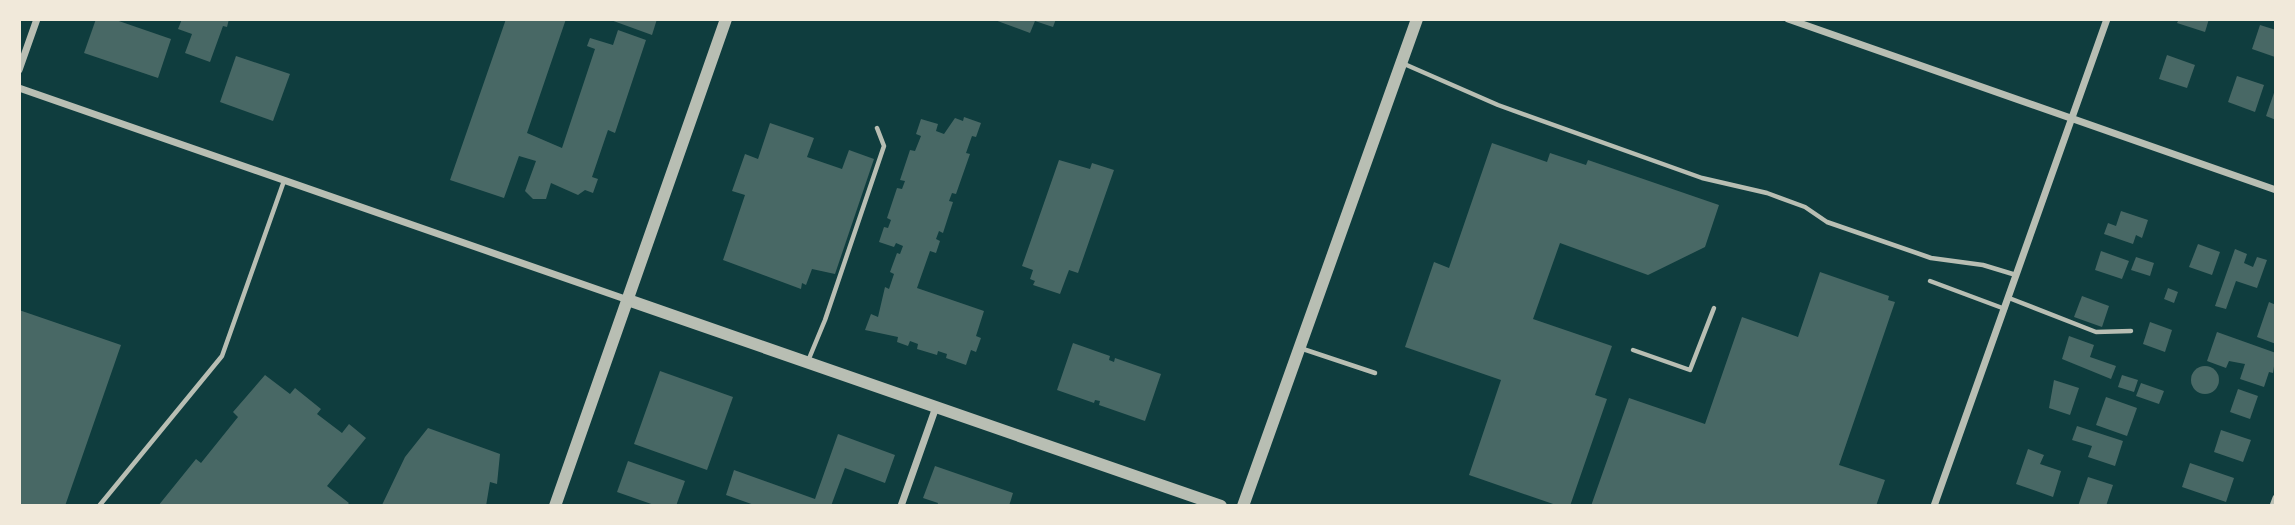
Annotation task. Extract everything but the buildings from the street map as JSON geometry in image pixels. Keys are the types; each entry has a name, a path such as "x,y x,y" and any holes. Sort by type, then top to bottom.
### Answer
{"street":[{"path":"19,70 37,19"},
{"path":"555,506 726,19"},
{"path":"1243,506 1417,19"},
{"path":"1788,19 2276,190"},
{"path":"1934,506 2107,19"},
{"path":"19,88 1221,506"},
{"path":"901,506 936,407"},
{"path":"2273,506 2276,498"}],"lane":[{"path":"1401,62 1498,106 1702,178 1767,193 1804,207 1827,222 1931,258 1983,265 2017,275"},
{"path":"808,362 884,146 877,128"},
{"path":"99,506 222,356 285,180"},
{"path":"1930,281 2005,310"},
{"path":"2009,298 2096,332 2131,331"},
{"path":"1633,350 1690,370 1714,308"},
{"path":"1299,348 1375,373"}]}
